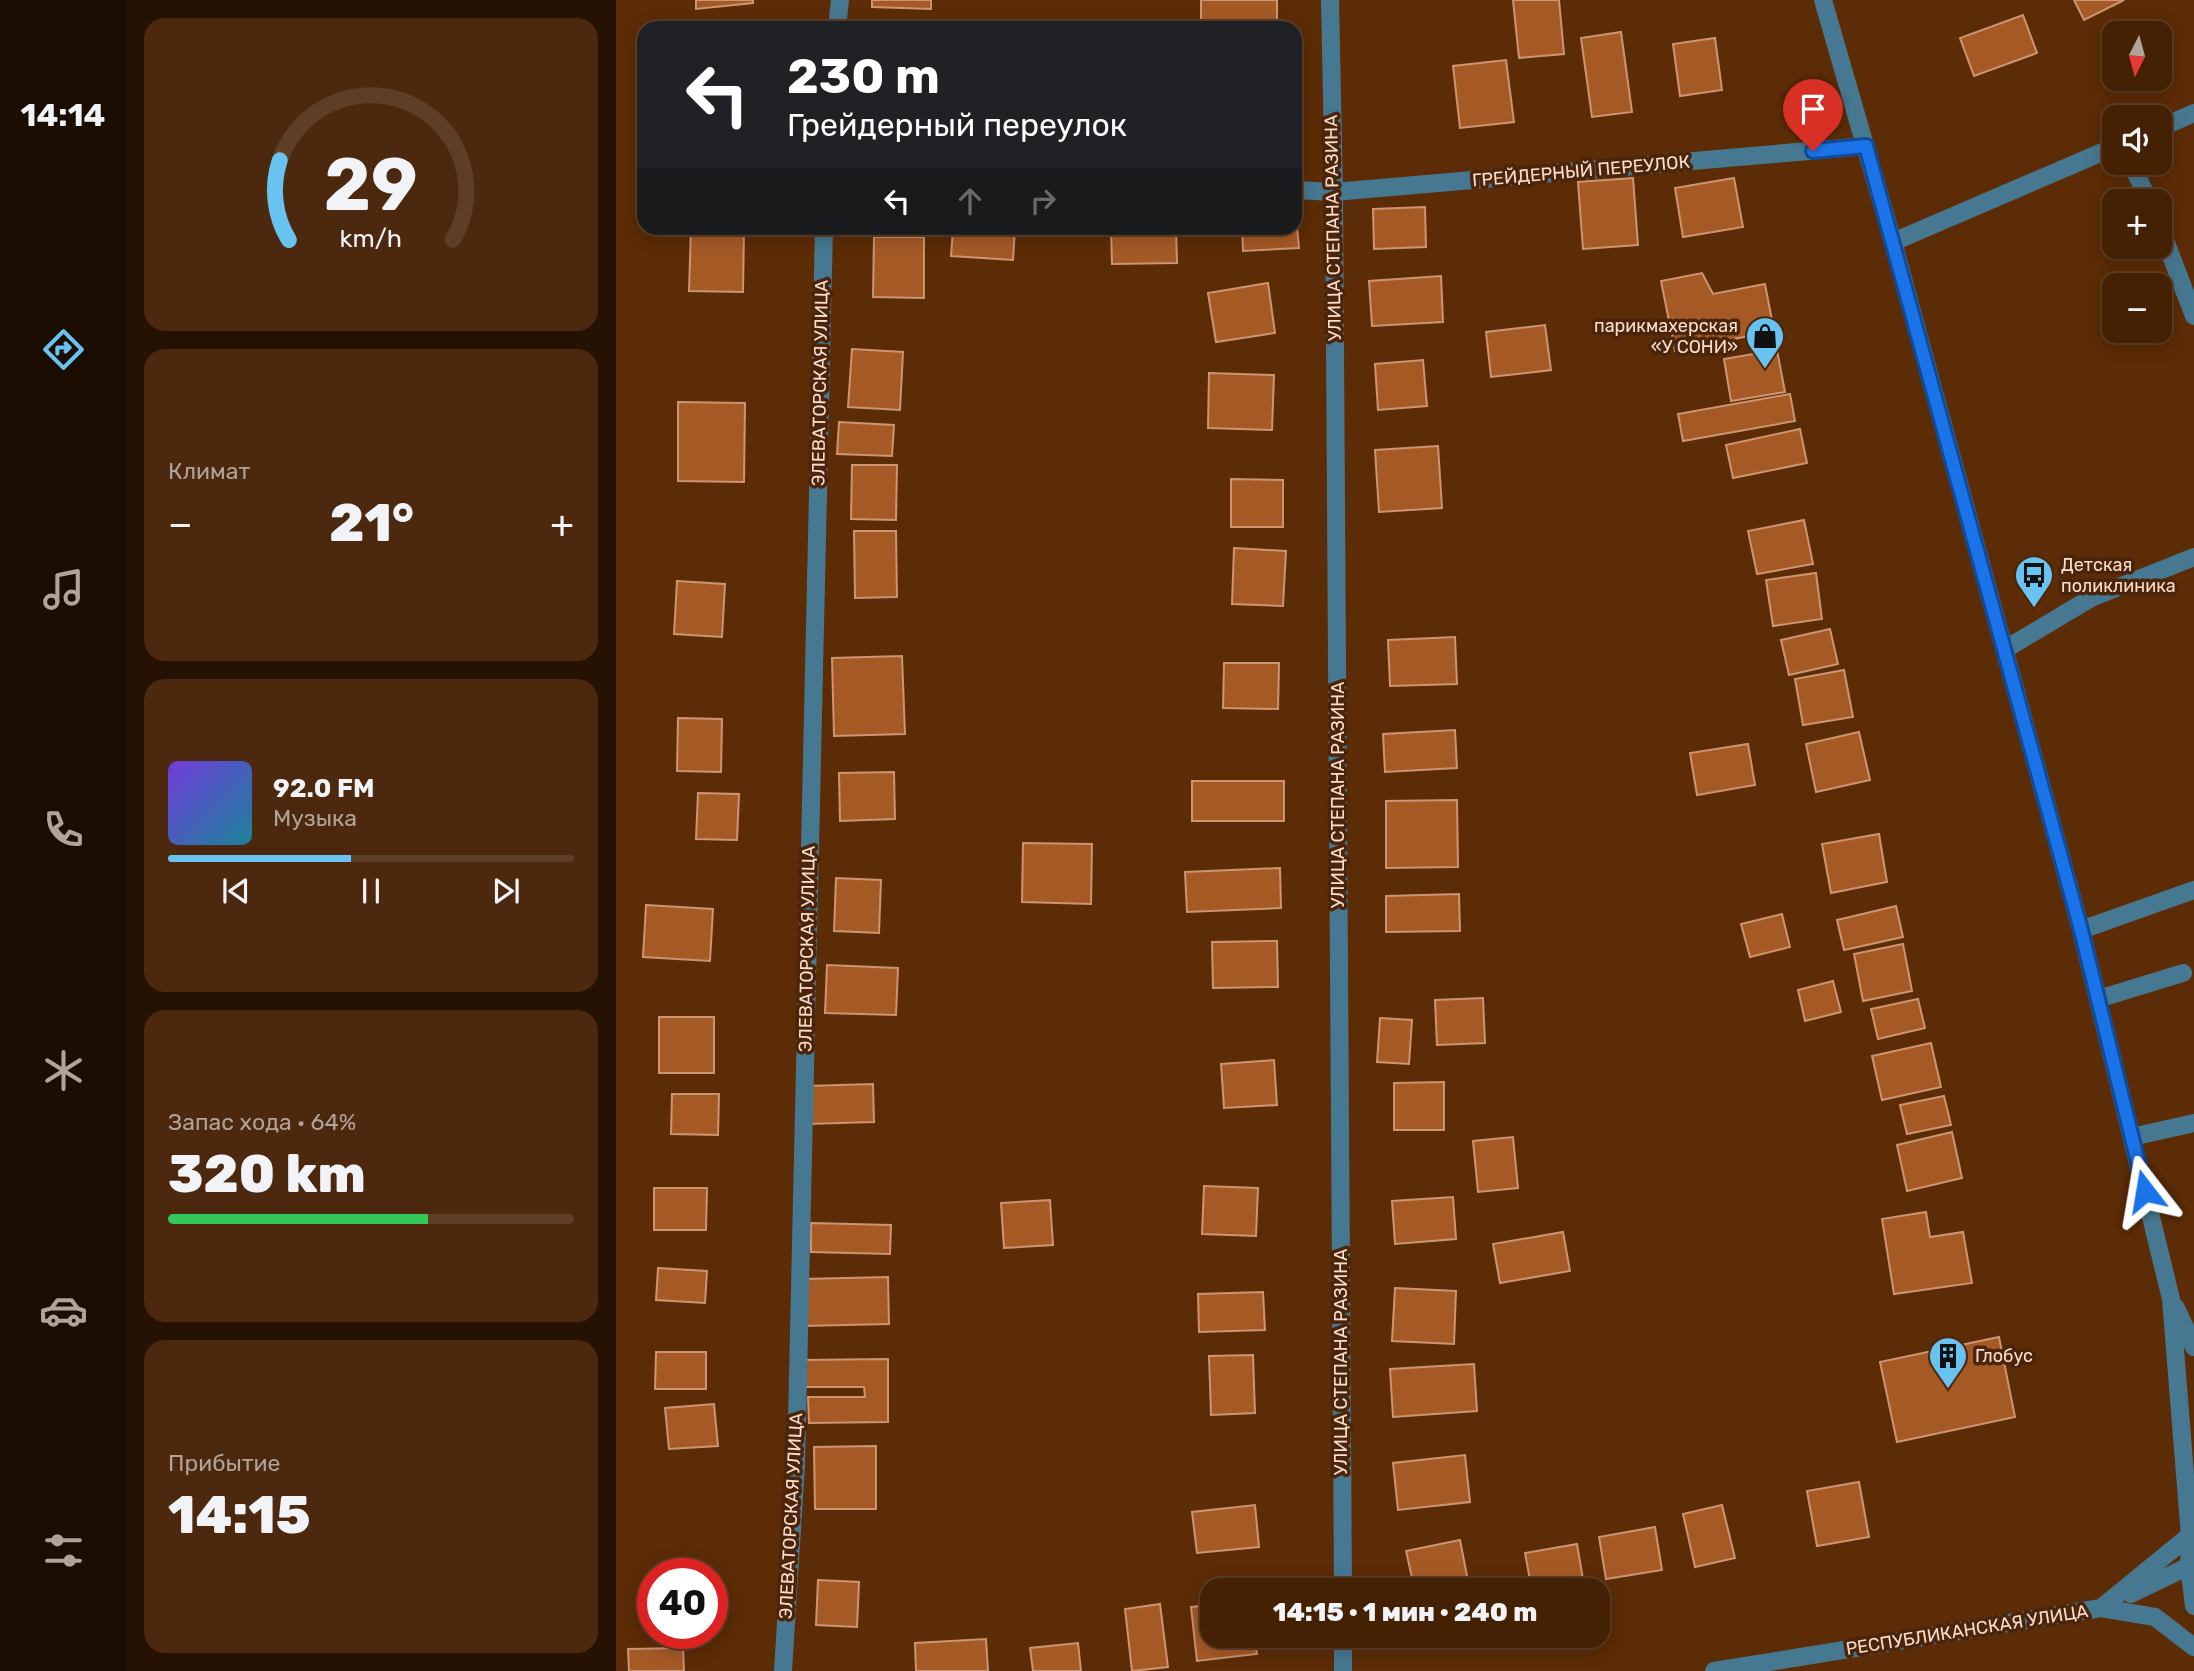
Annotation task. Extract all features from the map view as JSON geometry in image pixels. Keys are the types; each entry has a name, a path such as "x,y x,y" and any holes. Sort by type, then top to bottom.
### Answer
{"street":[{"path":"838,21 840,0"},
{"name":"УЛИЦА СТЕПАНА РАЗИНА","path":"1330,0 1334,192 1343,1578"},
{"path":"1823,0 1893,242 2081,930 2171,1299 2192,1535 2194,1606"},
{"path":"2172,123 2194,113"},
{"name":"ГРЕЙДЕРНЫЙ ПЕРЕУЛОК","path":"1302,190 1334,192 1866,146"},
{"path":"1893,242 2102,152"},
{"name":"ЭЛЕВАТОРСКАЯ УЛИЦА","path":"783,1671 796,1465 824,235"},
{"path":"2172,258 2194,316"},
{"path":"2004,650 2091,598 2194,557"},
{"path":"2081,930 2194,890"},
{"path":"2098,999 2183,973"},
{"path":"2132,1138 2194,1123"},
{"path":"2171,1299 2194,1318"},
{"path":"2171,1299 2194,1347"},
{"name":"РЕСПУБЛИКАНСКАЯ УЛИЦА","path":"1714,1671 2101,1608 2192,1535"},
{"path":"2101,1608 2191,1565"},
{"path":"2101,1608 2155,1617 2194,1647"},
{"path":"1343,1648 1343,1671"}],"building":[{"path":"696,0 753,0 753,3 696,9"},
{"path":"872,0 931,0 931,9 872,7"},
{"path":"1201,0 1277,0 1277,21 1201,21"},
{"path":"1513,0 1559,0 1564,54 1519,58"},
{"path":"2074,0 2124,0 2084,20"},
{"path":"2023,15 2037,53 1974,76 1960,38"},
{"path":"1621,32 1632,112 1592,117 1581,38"},
{"path":"1715,38 1722,90 1680,96 1673,44"},
{"path":"1506,60 1514,122 1460,128 1453,66"},
{"path":"1633,178 1638,245 1583,249 1578,182"},
{"path":"1734,178 1743,227 1683,237 1675,188"},
{"path":"1425,207 1426,247 1374,249 1373,209"},
{"path":"691,235 744,235 743,292 689,291"},
{"path":"952,235 1015,235 1013,260 951,256"},
{"path":"1111,235 1176,235 1177,263 1112,264"},
{"path":"1242,235 1298,235 1299,248 1243,251"},
{"path":"874,237 924,237 924,298 873,297"},
{"path":"1702,273 1713,294 1765,284 1774,331 1675,351 1661,281"},
{"path":"1441,276 1443,322 1372,326 1369,281"},
{"path":"1268,283 1275,333 1216,342 1208,293"},
{"path":"1545,325 1551,370 1491,377 1486,332"},
{"path":"852,349 903,352 900,410 848,407"},
{"path":"1777,350 1785,392 1731,401 1724,359"},
{"path":"1423,360 1427,406 1378,410 1375,364"},
{"path":"1209,373 1274,375 1272,430 1208,428"},
{"path":"1790,394 1795,421 1683,441 1678,414"},
{"path":"678,402 745,403 744,482 678,481"},
{"path":"839,422 894,425 892,456 837,454"},
{"path":"1800,429 1807,463 1733,478 1726,445"},
{"path":"1438,446 1442,508 1379,512 1375,450"},
{"path":"852,465 897,465 896,520 851,519"},
{"path":"1231,479 1283,480 1283,527 1231,527"},
{"path":"1804,520 1813,564 1757,574 1748,531"},
{"path":"854,531 896,531 897,597 855,598"},
{"path":"1234,548 1286,551 1283,606 1232,604"},
{"path":"1816,573 1822,619 1773,626 1766,580"},
{"path":"677,581 725,584 722,637 674,634"},
{"path":"1830,629 1838,664 1789,675 1781,640"},
{"path":"1455,637 1457,684 1390,686 1388,640"},
{"path":"902,656 905,734 834,736 832,658"},
{"path":"1224,663 1279,663 1278,709 1223,708"},
{"path":"1844,670 1853,717 1803,725 1795,679"},
{"path":"678,718 722,719 721,772 677,771"},
{"path":"1455,730 1457,768 1385,772 1383,734"},
{"path":"1859,732 1870,780 1816,792 1806,744"},
{"path":"1748,744 1755,785 1697,795 1690,753"},
{"path":"894,772 895,819 840,821 839,773"},
{"path":"1192,781 1284,781 1284,821 1192,821"},
{"path":"698,793 739,794 737,840 696,839"},
{"path":"1457,800 1458,867 1386,868 1386,801"},
{"path":"1879,834 1887,882 1831,893 1822,844"},
{"path":"1023,843 1092,844 1091,904 1022,902"},
{"path":"1280,868 1281,908 1187,912 1185,872"},
{"path":"836,878 881,880 879,933 834,931"},
{"path":"1459,894 1460,931 1386,932 1386,896"},
{"path":"646,905 713,909 710,961 643,957"},
{"path":"1896,906 1903,937 1844,950 1837,920"},
{"path":"1782,914 1790,947 1750,957 1741,924"},
{"path":"1277,941 1278,987 1213,988 1212,942"},
{"path":"1903,944 1912,991 1863,1001 1854,954"},
{"path":"827,965 898,968 896,1015 825,1013"},
{"path":"1833,981 1841,1012 1805,1021 1798,990"},
{"path":"1483,998 1485,1043 1437,1045 1435,1000"},
{"path":"1918,999 1925,1028 1878,1039 1871,1009"},
{"path":"659,1017 714,1017 714,1073 659,1073"},
{"path":"1380,1018 1412,1020 1409,1064 1377,1062"},
{"path":"1931,1043 1941,1087 1882,1100 1872,1056"},
{"path":"1274,1060 1277,1105 1224,1108 1221,1064"},
{"path":"1444,1082 1444,1130 1394,1130 1394,1083"},
{"path":"873,1084 874,1122 807,1124 806,1086"},
{"path":"672,1094 719,1094 718,1135 671,1134"},
{"path":"1944,1096 1951,1125 1907,1134 1900,1105"},
{"path":"1952,1132 1962,1178 1907,1191 1897,1145"},
{"path":"1513,1137 1518,1188 1478,1192 1473,1141"},
{"path":"1204,1186 1258,1188 1256,1236 1202,1234"},
{"path":"654,1188 707,1188 706,1230 654,1230"},
{"path":"1453,1197 1456,1239 1395,1244 1392,1201"},
{"path":"1050,1200 1053,1245 1004,1248 1001,1203"},
{"path":"1926,1212 1930,1237 1963,1232 1972,1283 1894,1294 1882,1219"},
{"path":"811,1223 891,1225 890,1254 811,1252"},
{"path":"1563,1232 1570,1271 1500,1283 1493,1244"},
{"path":"658,1268 707,1271 705,1303 656,1300"},
{"path":"888,1277 889,1324 803,1326 802,1279"},
{"path":"1395,1288 1456,1291 1454,1344 1392,1341"},
{"path":"1263,1292 1265,1330 1199,1332 1198,1294"},
{"name":"Глобус","path":"1999,1337 2015,1417 1897,1442 1880,1362"},
{"path":"656,1352 706,1352 706,1389 655,1389"},
{"path":"1253,1355 1255,1413 1211,1415 1209,1356"},
{"path":"888,1359 888,1422 809,1423 808,1397 865,1397 864,1387 801,1387 801,1360"},
{"path":"1474,1364 1477,1411 1393,1417 1390,1369"},
{"path":"714,1404 718,1446 669,1449 665,1408"},
{"path":"876,1446 876,1509 815,1509 814,1447"},
{"path":"1465,1455 1470,1502 1398,1510 1393,1463"},
{"path":"1859,1482 1869,1537 1817,1546 1807,1491"},
{"path":"1255,1505 1259,1547 1197,1553 1192,1512"},
{"path":"1722,1505 1735,1558 1695,1567 1683,1514"},
{"path":"1655,1527 1662,1570 1606,1578 1599,1537"},
{"path":"1460,1540 1467,1578 1412,1578 1406,1551"},
{"path":"1577,1544 1583,1578 1530,1578 1525,1553"},
{"path":"818,1580 859,1582 857,1627 816,1625"},
{"path":"1160,1604 1168,1667 1132,1671 1125,1609"},
{"path":"1200,1606 1200,1648 1256,1648 1257,1654 1197,1661 1191,1607"},
{"path":"986,1639 988,1671 916,1671 915,1643"},
{"path":"1078,1643 1081,1671 1033,1671 1030,1648"},
{"path":"628,1649 683,1649 684,1671 629,1671"}],"place":[{"name":"парикмахерская «У СОНИ»","path":"1765,370"},
{"name":"Детская поликлиника","path":"2034,609"},
{"name":"Глобус","path":"1948,1390"}],"route":[{"path":"1813,151 1866,146 2081,930 2145,1191"}]}
